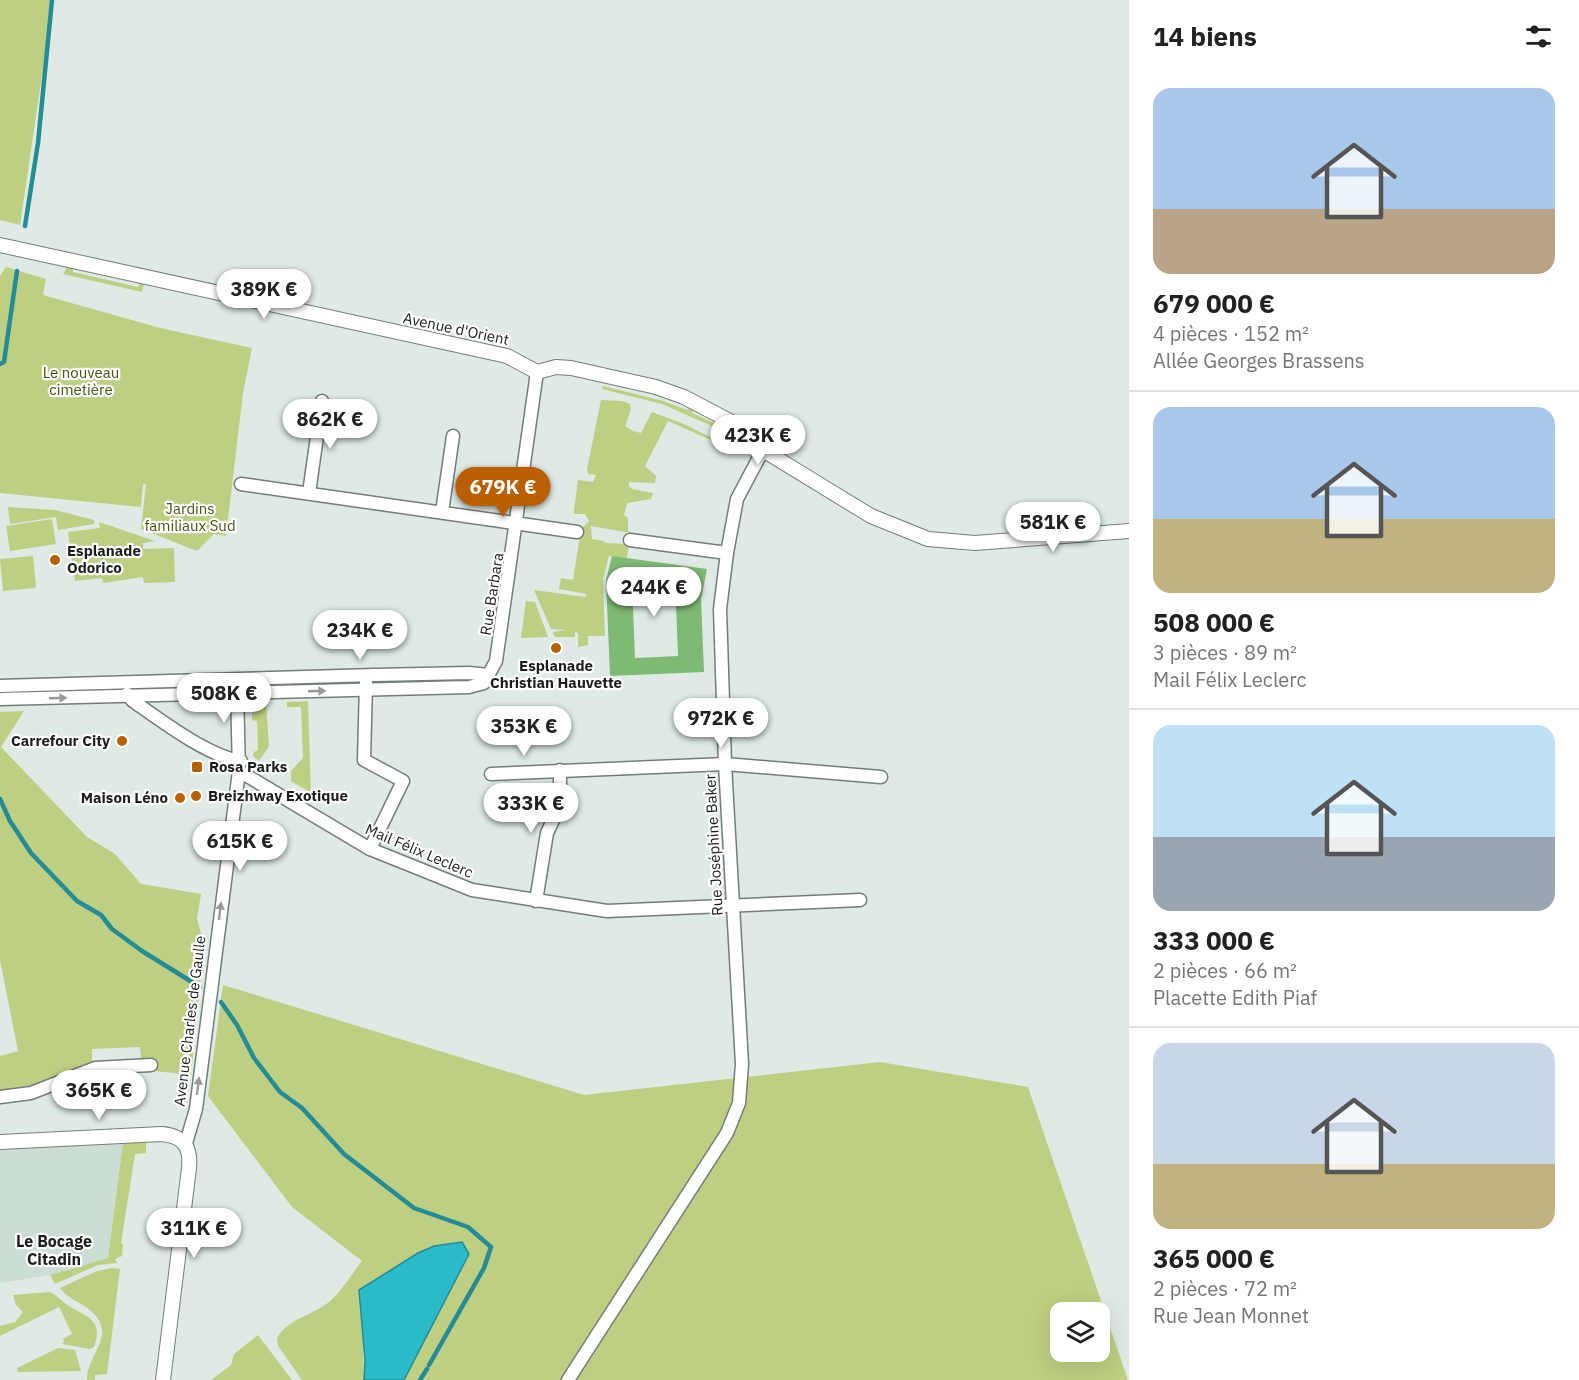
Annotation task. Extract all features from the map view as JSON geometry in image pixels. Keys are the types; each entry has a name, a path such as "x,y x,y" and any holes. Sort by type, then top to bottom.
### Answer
{"street":[{"name":"Avenue d'Orient","path":"0,245 507,356 537,372"},
{"path":"537,372 555,367 571,368 656,387 684,397 734,423 763,450 871,516 928,539 975,543 1129,531"},
{"name":"Rue Barbara","path":"488,675 496,661 518,523 537,372"},
{"path":"309,493 322,401"},
{"path":"442,512 453,436"},
{"name":"Rue Joséphine Baker","path":"568,1380 727,1133 739,1103 742,1064 725,764 720,609 736,499 763,450"},
{"path":"241,484 577,532"},
{"path":"630,540 727,553"},
{"path":"0,686 366,675 469,673 488,675 483,683 469,687 0,699"},
{"path":"366,675 364,760 403,782 370,849"},
{"path":"230,680 237,692 240,766"},
{"name":"Mail Félix Leclerc","path":"119,683 128,696 140,706 203,746 229,759 370,849 472,890 536,902 607,910 733,907 860,900"},
{"path":"491,774 725,764 881,777"},
{"name":"Avenue Charles de Gaulle","path":"163,1380 189,1168 190,1157 186,1143 196,1109 240,766"},
{"path":"536,902 547,833 555,816 560,788 560,770"},
{"path":"0,1097 31,1093 95,1068 152,1065"},
{"path":"0,1142 162,1134 179,1137 186,1143"}],"shaded area":[{"path":"123,1143 108,1258 50,1275 0,1283 0,1150"}],"green space":[{"path":"0,0 53,0 20,225 0,220"},
{"path":"68,266 73,267 73,272 138,287 140,283 144,284 142,292 63,274"},
{"name":"Le nouveau cimetière","path":"6,267 46,279 43,295 160,328 252,348 243,393 226,536 214,534 197,551 141,529 146,484 143,484 141,507 0,493 0,276"},
{"path":"603,386 663,401 687,410 690,406 694,408 692,413 716,424 718,420 720,421 716,428 662,404 602,389"},
{"path":"601,400 622,401 630,404 631,410 625,426 633,431 641,433 652,412 714,439 713,441 668,421 645,466 656,476 655,483 629,482 632,489 653,493 651,499 627,503 624,515 628,518 628,531 631,533 591,526 592,539 605,543 629,544 627,558 609,556 603,579 605,636 588,636 588,645 578,647 578,633 575,632 575,637 555,637 553,632 566,630 551,629 534,590 585,597 587,594 559,589 561,578 573,580 581,529 589,521 585,514 574,514 574,511 578,480 593,482 596,475 588,474 587,469"},
{"path":"8,507 55,510 94,520 94,524 58,530 56,517 10,524"},
{"path":"52,519 56,544 10,551 6,526"},
{"name":"Jardins familiaux Sud","path":"99,522 155,541 143,543 143,549 174,548 175,582 144,583 143,577 103,583 102,578 75,581 68,532 100,528"},
{"path":"33,556 36,588 3,591 0,559"},
{"path":"526,601 535,602 548,637 521,638"},
{"path":"260,700 260,703 266,703 269,746 259,761 253,756 258,750 257,721 252,720 252,706 254,702"},
{"path":"308,701 311,793 291,781 291,771 303,758 301,707 287,707 287,702"},
{"path":"24,711 1,747 87,837 115,854 141,884 201,894 197,919 204,944 191,1075 155,1071 154,1058 141,1059 140,1047 92,1049 92,1064 29,1088 0,1091 0,1056 18,1051 0,960 0,712"},
{"path":"223,985 584,1095 880,1062 1028,1087 1101,1302 1050,1302 1050,1362 1110,1362 1110,1327 1128,1380 404,1380 469,1255 363,1339 364,1380 302,1380 278,1346 277,1338 288,1325 329,1302 362,1261 292,1207 208,1096"},
{"path":"146,1141 146,1153 135,1154 121,1243 123,1244 122,1256 115,1259 117,1263 98,1265 55,1284 50,1275 108,1258 123,1143"},
{"path":"120,1269 107,1374 95,1375 95,1380 87,1380 88,1371 101,1339 100,1322 90,1310 60,1288 97,1271"},
{"path":"50,1292 85,1315 94,1324 97,1337 94,1347 90,1349 62,1344 63,1339 72,1334 59,1307 0,1336 0,1326 15,1322 23,1312 16,1305 13,1295"},
{"path":"258,1335 292,1380 211,1380 231,1365 234,1354"},
{"path":"58,1348 75,1350 81,1371 18,1372 17,1368"}],"water":[{"path":"462,1242 469,1254 404,1380 364,1380 365,1360 359,1290 418,1253 434,1246"}],"building":[{"path":"612,556 707,569 701,599 704,672 610,676 606,580","holes":["675,581 678,656 635,658 632,583"]}],"waterway":[{"path":"25,226 38,143 52,0"},
{"path":"0,364 4,362 17,271"},
{"path":"0,799 10,821 31,853 77,901 101,915 112,929 142,951 200,987"},
{"path":"221,1002 237,1025 254,1058 280,1092 302,1108 344,1154 414,1208 468,1227 491,1247 484,1268 429,1365"},
{"path":"420,1380 427,1369"}],"place":[{"name":"Esplanade Odorico","path":"55,560"},
{"name":"Esplanade Christian Hauvette","path":"556,648"},
{"name":"Carrefour City","path":"122,741"},
{"name":"Rosa Parks","path":"197,767"},
{"name":"Breizhway Exotique","path":"196,796"},
{"name":"Maison Léno","path":"180,798"}],"district":[{"name":"Le Bocage Citadin","path":"54,1250"}]}
